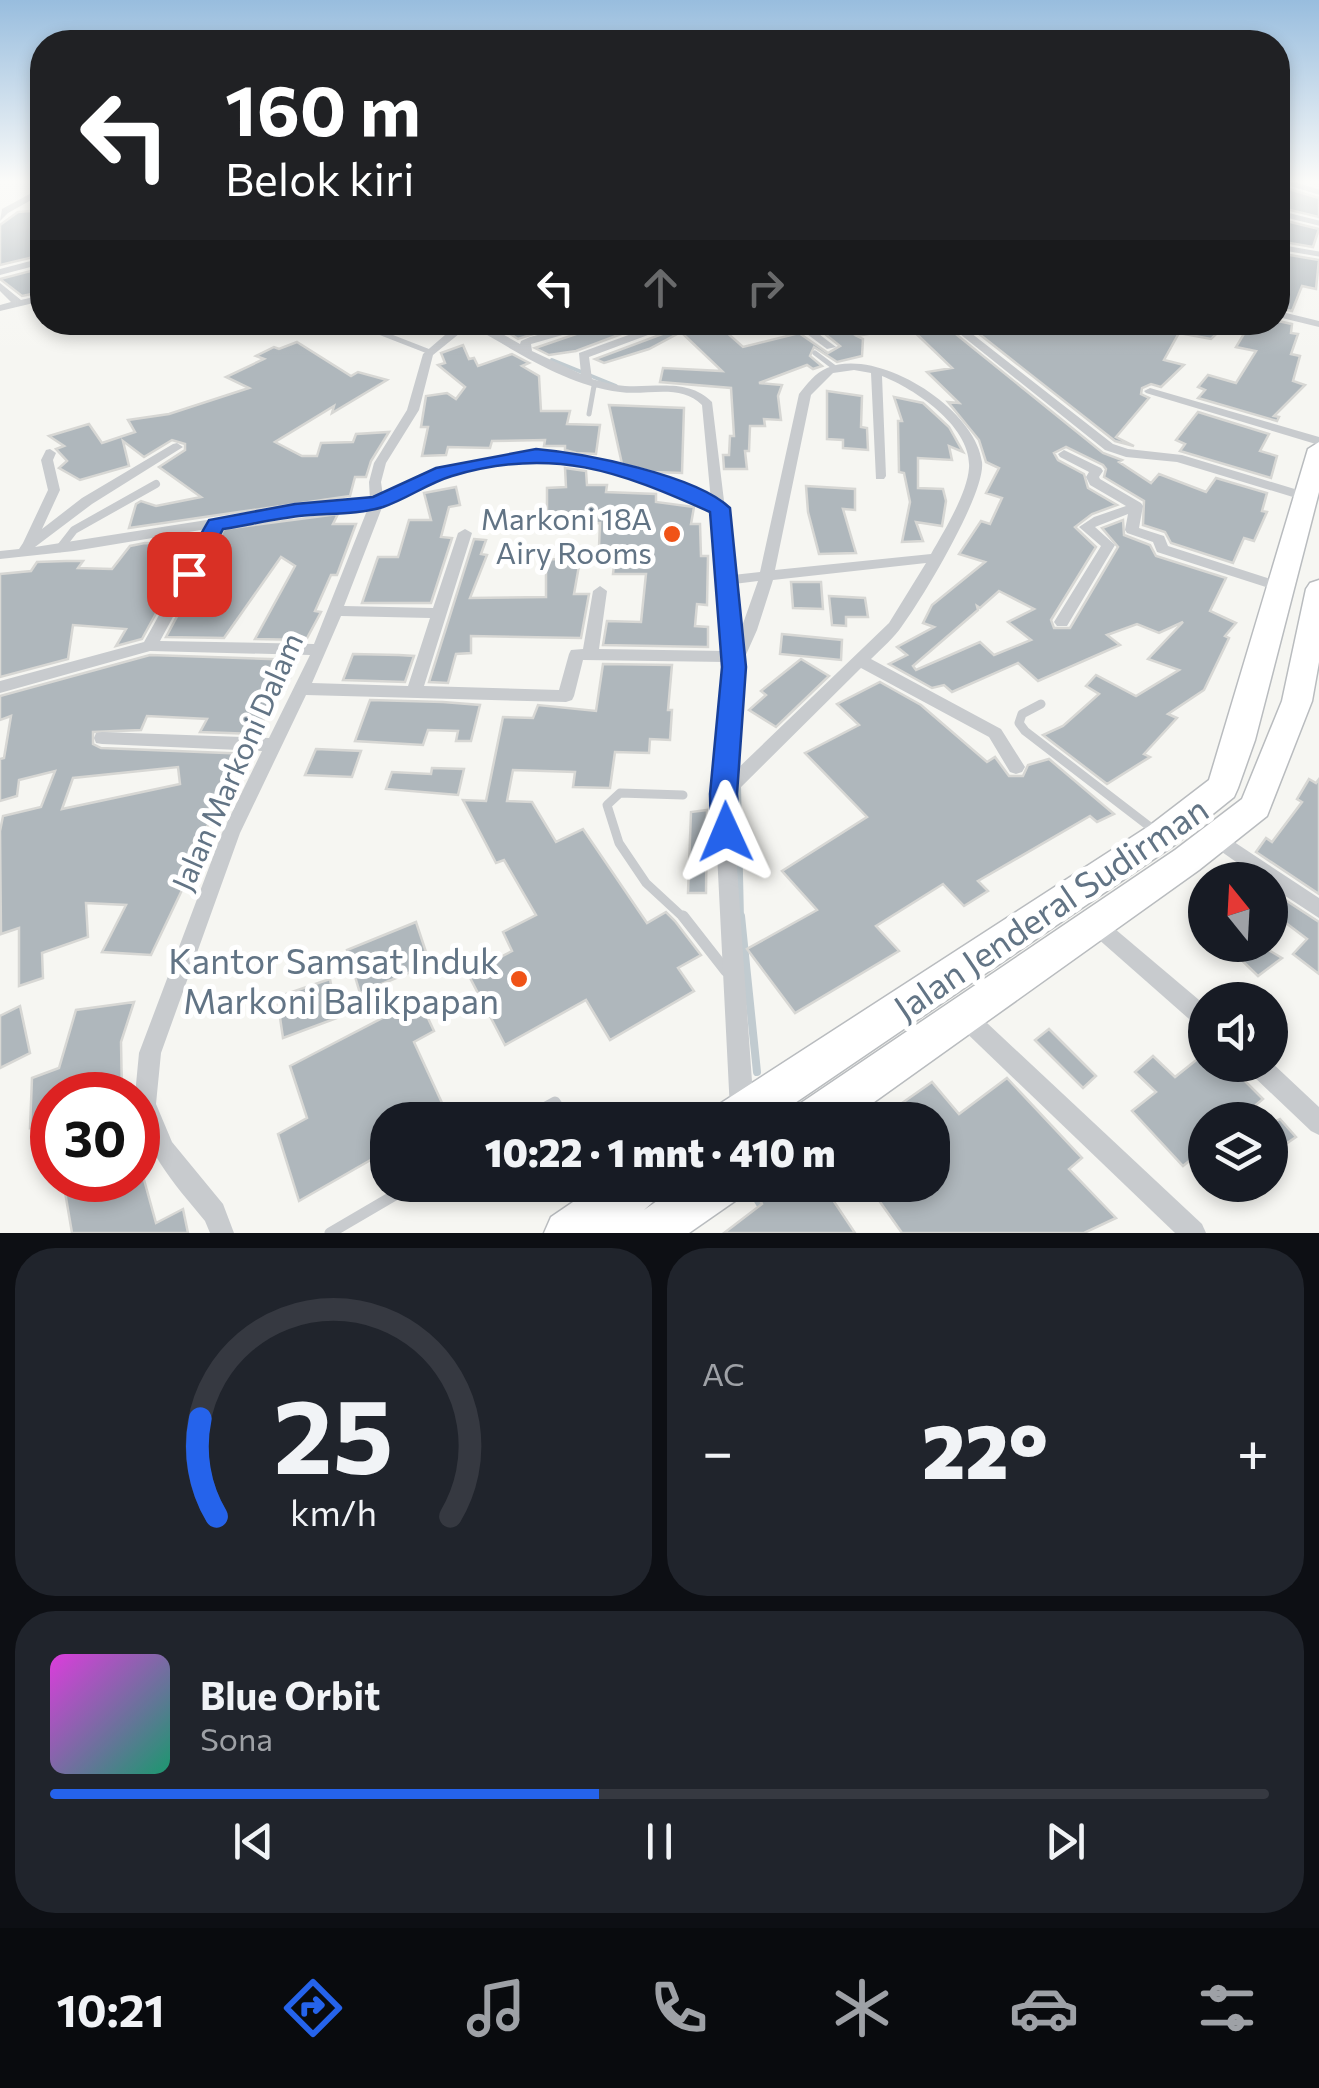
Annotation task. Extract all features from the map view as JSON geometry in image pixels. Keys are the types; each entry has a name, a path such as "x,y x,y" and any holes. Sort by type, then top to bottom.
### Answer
{"highway":[{"name":"Jalan Jenderal Sudirman","path":"761,1102 1161,836 1222,788 1239,740 1319,449"},
{"name":"Jalan Jenderal Sudirman","path":"838,1102 1096,924 1255,807 1297,701 1310,683 1319,589"},
{"path":"568,1233 620,1202"},
{"path":"650,1233 695,1202"}],"street":[{"path":"0,272 30,264"},
{"path":"0,286 19,304"},
{"path":"0,308 30,301"},
{"path":"1290,317 1319,324"},
{"path":"430,352 453,335"},
{"path":"495,335 593,381 626,390 687,391 705,399 713,426 734,662 723,794 735,982 738,1102"},
{"path":"528,352 526,344 530,340 550,335"},
{"path":"593,381 583,355 638,335"},
{"path":"814,335 831,348"},
{"path":"967,335 1109,447 1126,453 1178,458 1306,497"},
{"name":"Jalan Markoni Dalam","path":"222,1233 214,1213 164,1150 145,1104 150,1053 231,833 320,650 377,502 375,482 380,463 413,410 430,352"},
{"path":"723,794 894,628 934,558 978,466 960,427 934,398 910,384 835,368 822,374 805,394 769,573 754,624 734,662"},
{"path":"876,374 880,476"},
{"path":"1150,391 1319,440"},
{"path":"24,551 87,501 177,447"},
{"path":"24,551 53,494 54,480 47,460 50,453"},
{"path":"0,555 295,510 377,502 443,472 478,462 536,454 587,459 654,479 720,508"},
{"path":"1064,454 1091,466 1096,472 1092,477 1095,482 1136,506"},
{"path":"1136,506 1132,530 1160,539 1162,548 1280,587"},
{"path":"1062,622 1108,545 1086,527 1105,514 1122,514 1136,506"},
{"path":"150,646 216,524"},
{"path":"414,691 465,533"},
{"path":"727,580 934,558"},
{"path":"590,654 600,590"},
{"path":"335,611 437,614"},
{"path":"0,687 150,646 320,650"},
{"path":"301,688 566,696 576,655 734,662"},
{"path":"861,660 995,732 1016,767"},
{"path":"102,738 274,745"},
{"path":"1216,838 1319,909"},
{"path":"1096,924 1188,1004"},
{"path":"964,1015 1193,1233"},
{"path":"1278,1082 1319,1122"}],"lane":[{"path":"1290,248 1319,254"},
{"path":"386,335 430,352"},
{"path":"831,348 815,354 835,368"},
{"path":"589,414 593,381"},
{"path":"60,548 74,530 156,484"},
{"path":"1041,704 1022,714 1019,723 1025,731 1161,836"},
{"path":"683,794 620,794 607,805 608,818 646,884 676,906 735,982"},
{"path":"330,1233 383,1202"}],"building":[{"path":"0,240 30,240 30,258 0,265"},
{"path":"1290,240 1315,240 1313,247 1290,243"},
{"path":"1290,255 1319,260 1316,289 1302,286 1292,311"},
{"path":"30,271 30,294 22,296 0,279"},
{"path":"1290,324 1291,333 1298,334 1291,354 1300,356 1293,381 1305,385 1274,416 1279,417 1277,421 1198,398 1205,390 1198,387 1208,375 1236,383 1256,351 1236,347 1243,335 1290,335"},
{"path":"573,335 618,335 576,351 549,355 535,348"},
{"path":"660,335 675,335 649,349 604,363 595,359"},
{"path":"684,335 730,335 743,347 802,335 828,353 840,346 826,335 862,335 857,336 863,339 862,356 837,362 814,347 810,356 822,366 813,369 807,365 759,383 782,385 778,396 781,420 764,419 765,426 750,426 749,451 745,451 747,469 724,469 723,455 729,455 730,436 734,436 731,388 660,382 663,368 722,371"},
{"path":"918,335 957,335 1103,453 1122,460 1119,462 1151,483 1159,474 1206,492 1216,478 1267,493 1262,511 1267,512 1254,541 1244,538 1233,563 1171,543 1165,532 1143,525 1144,501 1104,477 1103,465 1066,447 1054,453 1058,460 1084,474 1088,488 1117,505 1092,514 1075,527 1096,547 1051,620 1054,628 1070,628 1118,547 1102,528 1123,520 1124,535 1150,545 1156,556 1226,578 1210,611 1236,623 1225,636 1229,638 1204,690 1168,714 1177,718 1144,754 1150,757 1107,784 1043,735 1063,726 1099,694 1086,686 1096,675 1136,696 1179,670 1148,659 1183,622 1159,633 1137,624 1107,635 1120,645 1038,681 1018,663 952,692 944,685 932,688 889,664 907,655 897,647 934,627 923,623 932,605 985,562 959,554 981,521 990,524 1002,498 986,493 999,468 986,462 979,440 948,402 959,403 927,372 952,368","holes":["999,591 1034,609 1008,622 1031,640 994,655 980,642 916,670 913,666 978,610 977,606 980,608"]},
{"path":"980,335 1178,335 1164,360 1184,365 1161,387 1151,384 1142,388 1141,394 1149,398 1116,437 1134,446 1115,441"},
{"path":"297,342 351,376 358,372 387,380 275,442 302,456 317,456 321,443 353,442 356,434 389,432 366,477 355,477 350,496 129,528 136,504 141,501 156,506 201,497 159,467 185,450 185,444 172,440 144,457 123,441 129,466 80,480 59,468 67,461 56,449 64,446 49,436 89,424 102,443 135,432 128,420 169,414 249,388 226,377 264,359 256,356 274,347 279,349"},
{"path":"463,345 469,359 474,358 478,366 512,354 529,363 522,366 539,376 541,411 570,411 567,424 600,425 596,454 576,453 565,450 565,446 544,446 545,440 492,441 490,448 448,447 446,455 422,456 428,427 421,427 426,396 447,393 456,399 465,387 438,365 445,363 441,353"},
{"path":"827,391 862,396 861,427 867,428 868,450 843,448 843,440 827,439"},
{"path":"894,397 923,403 949,427 963,452 949,446 952,460 918,458 918,488 943,489 946,501 942,526 916,522 923,541 902,542 910,502 904,473 899,472 898,421 902,421"},
{"path":"609,405 684,408 682,473 653,472 622,464"},
{"path":"1198,412 1269,434 1260,451 1277,456 1271,478 1180,451 1185,444 1176,440"},
{"path":"565,468 586,471 587,485 607,485 606,492 656,494 656,502 694,507 691,524 700,524 701,556 708,556 707,605 697,604 695,626 708,627 708,647 603,645 607,621 641,622 646,574 613,574 616,547 599,547 600,523 547,525 547,488 566,487"},
{"path":"806,486 855,489 855,510 843,509 856,553 819,554"},
{"path":"456,487 460,505 449,507 441,537 452,538 431,603 362,603 378,557 398,557 409,520 431,520 424,493"},
{"path":"338,514 333,524 356,524 337,575 331,575 315,611 321,612 306,640 255,639 295,566 281,557 224,638 166,637 224,529"},
{"path":"474,539 486,540 481,554 487,555 470,598 546,597 546,559 580,560 574,594 589,594 581,638 471,636 471,653 456,654 448,683 429,682"},
{"path":"194,544 142,639 116,646 126,629 73,625 68,659 0,677 0,574 31,571 37,562 83,561 78,568 112,569 130,546"},
{"path":"791,582 821,582 823,609 793,608"},
{"path":"829,596 865,598 868,617 846,617 846,626 832,625"},
{"path":"782,634 842,640 841,660 780,654"},
{"path":"353,654 414,656 405,682 343,680"},
{"path":"150,655 298,660 282,696 275,696 257,734 200,732 207,719 147,716 141,730 93,732 93,744 101,748 250,754 233,791 224,791 151,955 102,952 126,905 86,903 88,937 42,953 43,978 19,986 19,928 1,934 0,831 3,816 41,807 55,771 19,780 17,796 0,801 0,759 4,758 11,716 0,720 0,696","holes":["178,767 180,784 62,809 73,778"]},
{"path":"801,659 829,676 776,727 749,710 766,695 761,691"},
{"path":"603,664 672,665 670,740 650,739 649,753 615,752 610,788 573,787 575,772 513,770 507,801 532,802 556,842 583,829 647,923 666,912 675,921 701,955 678,968 694,991 610,1040 586,1000 505,1045 468,974 512,951 503,932 536,915 504,860 496,863 463,800 486,801 503,717 533,718 538,705 596,711"},
{"path":"880,682 921,705 987,762 995,757 1009,776 1023,776 1028,765 1049,759 1114,814 1097,822 1090,816 978,881 988,891 964,906 943,884 876,926 899,951 795,1013 747,949 817,910 782,871 867,817 805,753 859,725 837,704"},
{"path":"370,700 480,705 471,741 456,741 458,731 428,730 423,745 355,741"},
{"path":"316,749 361,751 352,777 305,775"},
{"path":"432,768 464,769 458,795 386,789 392,772 431,774"},
{"path":"1309,779 1316,783 1319,779 1319,894 1288,873 1288,862 1271,862 1256,852 1266,838 1272,842 1302,802 1297,799"},
{"path":"707,810 706,893 688,893 691,812"},
{"path":"1288,902 1319,922 1319,974 1293,954 1307,939 1288,925"},
{"path":"416,922 430,964 360,993 347,950"},
{"path":"1244,962 1277,962 1258,976"},
{"path":"330,979 337,1018 283,1038 277,997"},
{"path":"419,999 434,1031 414,1042 442,1102 370,1102 370,1160 299,1201 278,1134 307,1118 290,1066"},
{"path":"134,1002 121,1042 122,1072 48,1072 59,1068 76,1010"},
{"path":"20,1006 30,1053 0,1068 0,1016"},
{"path":"1049,1029 1096,1076 1083,1088 1035,1040"},
{"path":"1153,1056 1175,1077 1188,1067 1188,1082 1246,1082 1263,1099 1188,1102 1188,1162 1183,1166 1132,1111 1156,1092 1135,1072"},
{"path":"1007,1078 1082,1158 1069,1169 1116,1218 1084,1233 902,1233 880,1202 950,1202 950,1103 959,1114"},
{"path":"932,1082 949,1102 904,1102"},
{"path":"67,1202 150,1202 156,1223 183,1209 188,1233 72,1233"},
{"path":"834,1202 855,1233 724,1233 762,1204"}],"waterway":[{"path":"552,360 616,386"},
{"path":"736,721 738,775"},
{"path":"738,786 741,919"},
{"path":"741,916 757,1072"},
{"path":"759,1202 763,1209"}],"place":[{"name":"Markoni 18A Airy Rooms","path":"672,534"},
{"name":"Kantor Samsat Induk Markoni Balikpapan","path":"519,979"}],"route":[{"path":"189,574 216,524 295,510 377,502 443,472 478,462 536,454 587,459 654,479 720,508 734,667 723,794 726,832"}]}
